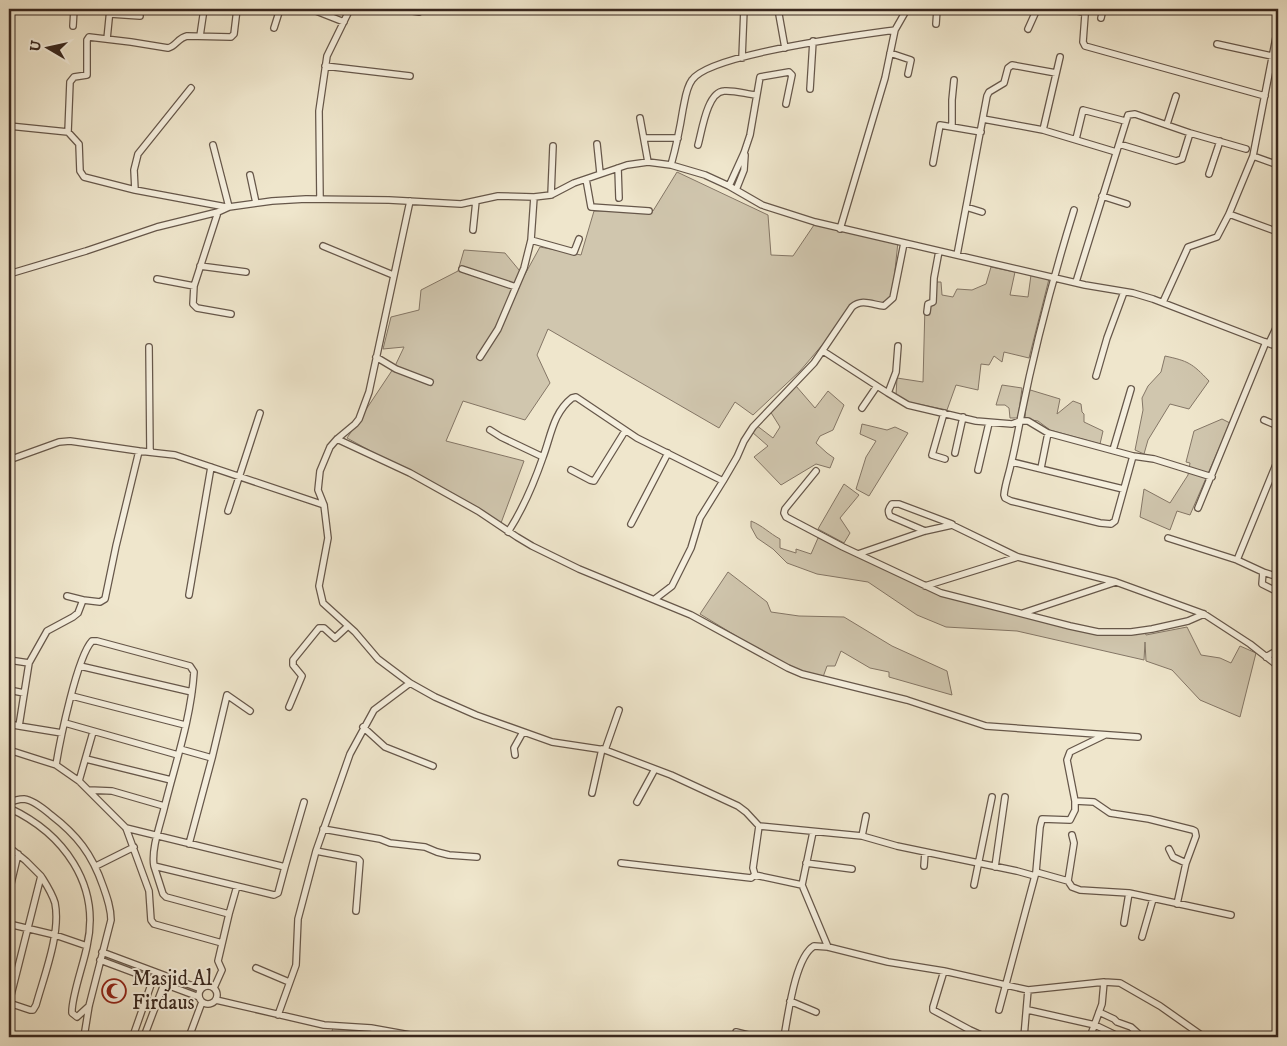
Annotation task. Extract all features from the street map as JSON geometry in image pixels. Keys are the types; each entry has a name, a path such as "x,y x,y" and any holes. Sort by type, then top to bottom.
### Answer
{"street":[{"path":"73,26 74,9"},
{"path":"200,36 204,9"},
{"path":"68,132 70,82 74,77 87,75 87,40 92,37 168,48 173,46 180,38 187,36 234,36 237,9"},
{"path":"274,28 280,9"},
{"path":"311,9 344,22"},
{"path":"320,199 319,111 328,52 350,9"},
{"path":"400,9 419,12"},
{"path":"742,58 744,9"},
{"path":"778,9 785,48"},
{"path":"840,229 885,78 895,30 907,9"},
{"path":"936,24 937,9"},
{"path":"1028,29 1037,9"},
{"path":"1067,9 1083,12 1086,15 1083,42 1085,46 1265,96"},
{"path":"1101,18 1103,9"},
{"path":"107,39 110,11 140,16"},
{"path":"1163,302 1188,247 1217,237 1229,214 1253,156 1278,27"},
{"path":"672,166 688,86 692,79 715,65 742,58 813,42 895,30"},
{"path":"810,89 813,42"},
{"path":"1217,44 1272,56"},
{"path":"890,53 911,60 908,74"},
{"path":"1042,130 1060,57"},
{"path":"326,66 410,76"},
{"path":"957,255 987,96 1004,83 1009,66 1056,73"},
{"path":"729,186 744,153 753,120 760,78 790,72 792,80 786,104"},
{"path":"952,127 954,80"},
{"path":"135,190 134,170 138,154 191,88"},
{"path":"698,145 710,101 715,94 728,91 756,95"},
{"path":"1166,124 1176,96"},
{"path":"1076,139 1083,110 1126,121"},
{"path":"1076,282 1128,115 1131,113 1246,149"},
{"path":"640,118 648,162"},
{"path":"983,119 1042,130 1116,152"},
{"path":"933,163 940,125 981,132"},
{"path":"9,126 68,132 79,144 81,174 98,182 228,207"},
{"path":"1119,144 1176,161 1182,159 1190,133"},
{"path":"645,138 678,138"},
{"path":"1209,174 1220,141"},
{"path":"597,144 600,173"},
{"path":"213,145 228,207"},
{"path":"551,195 554,146"},
{"path":"736,190 744,170 744,153"},
{"path":"1253,156 1278,165"},
{"path":"9,274 157,227 218,212 228,207 272,201 320,199 461,204 498,196 534,197 551,195 600,173 648,162 706,175 750,199 779,212 840,229 1163,302 1278,347"},
{"path":"618,168 619,198"},
{"path":"250,175 256,203"},
{"path":"586,179 591,207 649,211"},
{"path":"1102,196 1127,204"},
{"path":"480,357 498,328 524,268 531,240 534,197"},
{"path":"410,201 369,392 363,412 355,424 330,447 318,480 318,490 324,505 328,538 320,577 320,592 323,603 348,626 378,660 410,683 453,706 552,742 604,750 655,769 738,806 758,826 862,836 897,846 978,864 1068,881 1072,886 1080,890 1129,894 1231,914"},
{"path":"473,230 476,201"},
{"path":"966,207 982,212"},
{"path":"1074,210 1054,277 1004,492 1005,498 1059,514 1111,524 1117,516 1133,456"},
{"path":"218,212 194,286 193,304 197,308 231,314"},
{"path":"1229,214 1278,232"},
{"path":"531,240 574,252 579,240"},
{"path":"654,599 672,586 691,548 700,518 753,428 798,383 856,303 868,302 884,306 893,298 904,243"},
{"path":"323,246 393,275"},
{"path":"927,312 928,304 933,302 934,278 939,251"},
{"path":"200,266 246,272"},
{"path":"462,269 516,287"},
{"path":"157,279 194,286"},
{"path":"1096,376 1107,338 1124,292"},
{"path":"1198,508 1267,343 1278,324"},
{"path":"888,394 896,372 898,346"},
{"path":"149,347 150,452"},
{"path":"823,351 908,405 989,423 1012,424 1021,418"},
{"path":"376,357 396,369 430,382"},
{"path":"862,408 877,386"},
{"path":"1113,450 1131,389"},
{"path":"508,532 519,515 543,457 555,418 572,398 576,397 625,431 723,481"},
{"path":"228,511 260,413"},
{"path":"944,413 932,455 945,459"},
{"path":"955,453 963,417"},
{"path":"1021,418 1034,423 1048,433 1133,456 1154,459 1212,477"},
{"path":"1264,420 1278,426"},
{"path":"978,470 989,423"},
{"path":"490,430 543,457"},
{"path":"571,470 590,480 594,480 625,431"},
{"path":"1041,468 1048,433"},
{"path":"337,439 410,473 478,511 508,532 579,569 691,615 802,674 907,700 986,726 1138,737"},
{"path":"9,460 58,442 70,441 175,455 324,505"},
{"path":"67,596 100,602 105,599 139,451"},
{"path":"631,524 668,453"},
{"path":"1012,462 1123,489"},
{"path":"1237,560 1277,462"},
{"path":"189,595 211,467"},
{"path":"816,471 784,513 786,517 925,586 956,597 1098,632 1152,630 1188,621 1204,614"},
{"path":"925,531 890,516 888,510 892,504 899,504 952,525 1018,557 1116,582 1204,614 1250,644 1278,666"},
{"path":"858,554 925,531 952,525"},
{"path":"1168,538 1237,560 1278,577"},
{"path":"925,586 1018,557"},
{"path":"1263,572 1262,584 1278,592"},
{"path":"1024,613 1116,582"},
{"path":"19,726 29,663 47,631 78,613 83,600"},
{"path":"289,707 302,676 293,665 293,660 319,628 324,628 335,638 348,626"},
{"path":"56,765 62,733 80,666 89,643 97,641 190,666 194,672 192,692 179,752 157,836 153,858 154,866 163,894 166,896 229,914"},
{"path":"1266,657 1278,650"},
{"path":"9,660 29,663"},
{"path":"80,666 192,692"},
{"path":"278,1014 298,959 298,919 316,851 350,754 364,727 379,705 410,683"},
{"path":"9,690 24,693"},
{"path":"189,844 227,695 246,707 250,712"},
{"path":"72,696 185,725"},
{"path":"592,793 604,750 619,710"},
{"path":"9,724 62,733"},
{"path":"65,724 179,752 212,758"},
{"path":"364,727 385,747 433,766"},
{"path":"79,781 93,732"},
{"path":"515,755 514,748 522,732"},
{"path":"999,1010 1036,874 1041,821 1044,818 1070,820 1075,810 1075,801 1067,760 1070,752 1107,734"},
{"path":"9,750 56,765 79,781 126,828 149,891 151,920 154,924 222,943"},
{"path":"86,759 171,780"},
{"path":"637,802 655,769"},
{"path":"89,790 112,791 164,806"},
{"path":"974,885 992,796"},
{"path":"995,867 1005,797"},
{"path":"9,803 24,799 44,810 75,836 96,866 111,912 109,930 89,1006 84,1037"},
{"path":"1075,801 1094,802 1110,813 1149,819 1195,831 1196,836 1186,863 1177,904"},
{"path":"154,866 277,895 304,802"},
{"path":"9,808 32,820 59,843 82,878 91,915 87,946 72,1014 77,1017 89,1006"},
{"path":"862,836 866,816"},
{"path":"755,875 753,868 758,826"},
{"path":"126,828 285,867"},
{"path":"324,829 380,839 390,843 425,847 437,852 477,857"},
{"path":"813,832 802,885 828,947"},
{"path":"1068,881 1074,843 1072,835"},
{"path":"9,847 41,876 55,904 55,935 35,1008 28,1010 9,1002 41,876"},
{"path":"96,866 134,847"},
{"path":"1169,849 1173,857 1186,863"},
{"path":"316,851 360,860 356,912"},
{"path":"924,866 925,852"},
{"path":"9,892 18,854"},
{"path":"621,863 751,878 755,875 802,885"},
{"path":"806,863 852,870"},
{"path":"214,988 222,970 218,961 237,886"},
{"path":"1124,922 1129,894"},
{"path":"1142,937 1153,898"},
{"path":"9,924 55,935 87,946"},
{"path":"784,1037 790,1001 798,972 806,952 814,946 828,947 888,962 944,971 1028,990 1112,982 1126,986 1160,1006 1204,1037"},
{"path":"100,960 211,1004 216,1000 217,994 214,988 208,986 201,989 102,952"},
{"path":"256,968 289,982"},
{"path":"944,971 933,1007 934,1010 970,1030 981,1035 993,1037"},
{"path":"133,1036 153,980"},
{"path":"1090,1037 1099,1012 1104,982"},
{"path":"146,1034 164,984"},
{"path":"189,1037 201,989"},
{"path":"1028,990 1028,1010 1024,1035 1031,1037"},
{"path":"216,1000 324,1025 371,1028 391,1035 421,1037"},
{"path":"790,1001 816,1012"},
{"path":"1028,1010 1095,1024 1120,1037"},
{"path":"1099,1012 1131,1027 1142,1037"},
{"path":"736,1032 756,1037"}],"shaded area":[{"path":"677,172 768,215 771,255 793,256 816,222 898,242 892,298 884,305 868,302 851,306 829,337 800,371 753,415 735,402 719,428 548,329 537,355 550,383 525,420 463,401 446,441 524,461 501,523 347,438 395,366 404,347 383,349 391,317 419,310 421,290 458,271 464,250 505,253 524,276 540,247 581,255 594,211 653,211"},
{"path":"991,267 1015,272 1010,295 1028,297 1031,275 1049,279 1029,358 1004,352 1002,362 994,356 989,365 981,364 978,390 956,385 947,410 908,402 896,395 897,378 923,382 925,305 934,301 934,282 941,282 942,295 953,297 957,289 972,290 986,284"},
{"path":"1165,356 1179,359 1189,364 1209,381 1189,409 1170,404 1148,440 1144,454 1135,450 1143,410 1142,398 1148,386 1161,372"},
{"path":"1002,385 1022,388 1018,418 1010,418 1009,408 1005,405 996,405"},
{"path":"796,386 815,408 828,391 844,405 833,430 820,436 816,443 834,458 830,468 816,464 781,485 754,457 768,446 752,432 756,425 773,438 780,427 770,411"},
{"path":"1027,389 1060,399 1057,414 1073,401 1081,404 1084,422 1103,431 1100,444 1050,430 1038,421 1025,419"},
{"path":"1222,419 1230,423 1190,515 1177,511 1170,530 1140,517 1144,489 1170,503 1188,475 1190,463 1186,462 1194,431"},
{"path":"862,424 887,430 895,427 908,433 869,496 856,489 866,457 876,441 860,434"},
{"path":"844,484 859,495 840,518 850,533 844,543 818,529"},
{"path":"751,521 780,539 780,548 796,553 796,549 811,554 818,538 830,539 955,597 1047,621 1120,633 1122,635 1145,632 1146,635 1187,627 1201,655 1220,658 1231,663 1240,646 1256,653 1240,717 1200,700 1172,670 1146,661 1145,642 1144,660 1017,631 946,627 917,615 868,582 817,574 787,563 773,549 757,538 751,527"},
{"path":"728,572 767,602 771,612 799,616 844,617 892,646 947,671 952,695 889,677 889,672 870,668 841,651 835,666 827,666 823,677 794,671 700,614"},
{"path":"333,1028 374,1033 372,1037 330,1037"}],"place":[{"name":"Masjid Al Firdaus","path":"114,991"}]}
